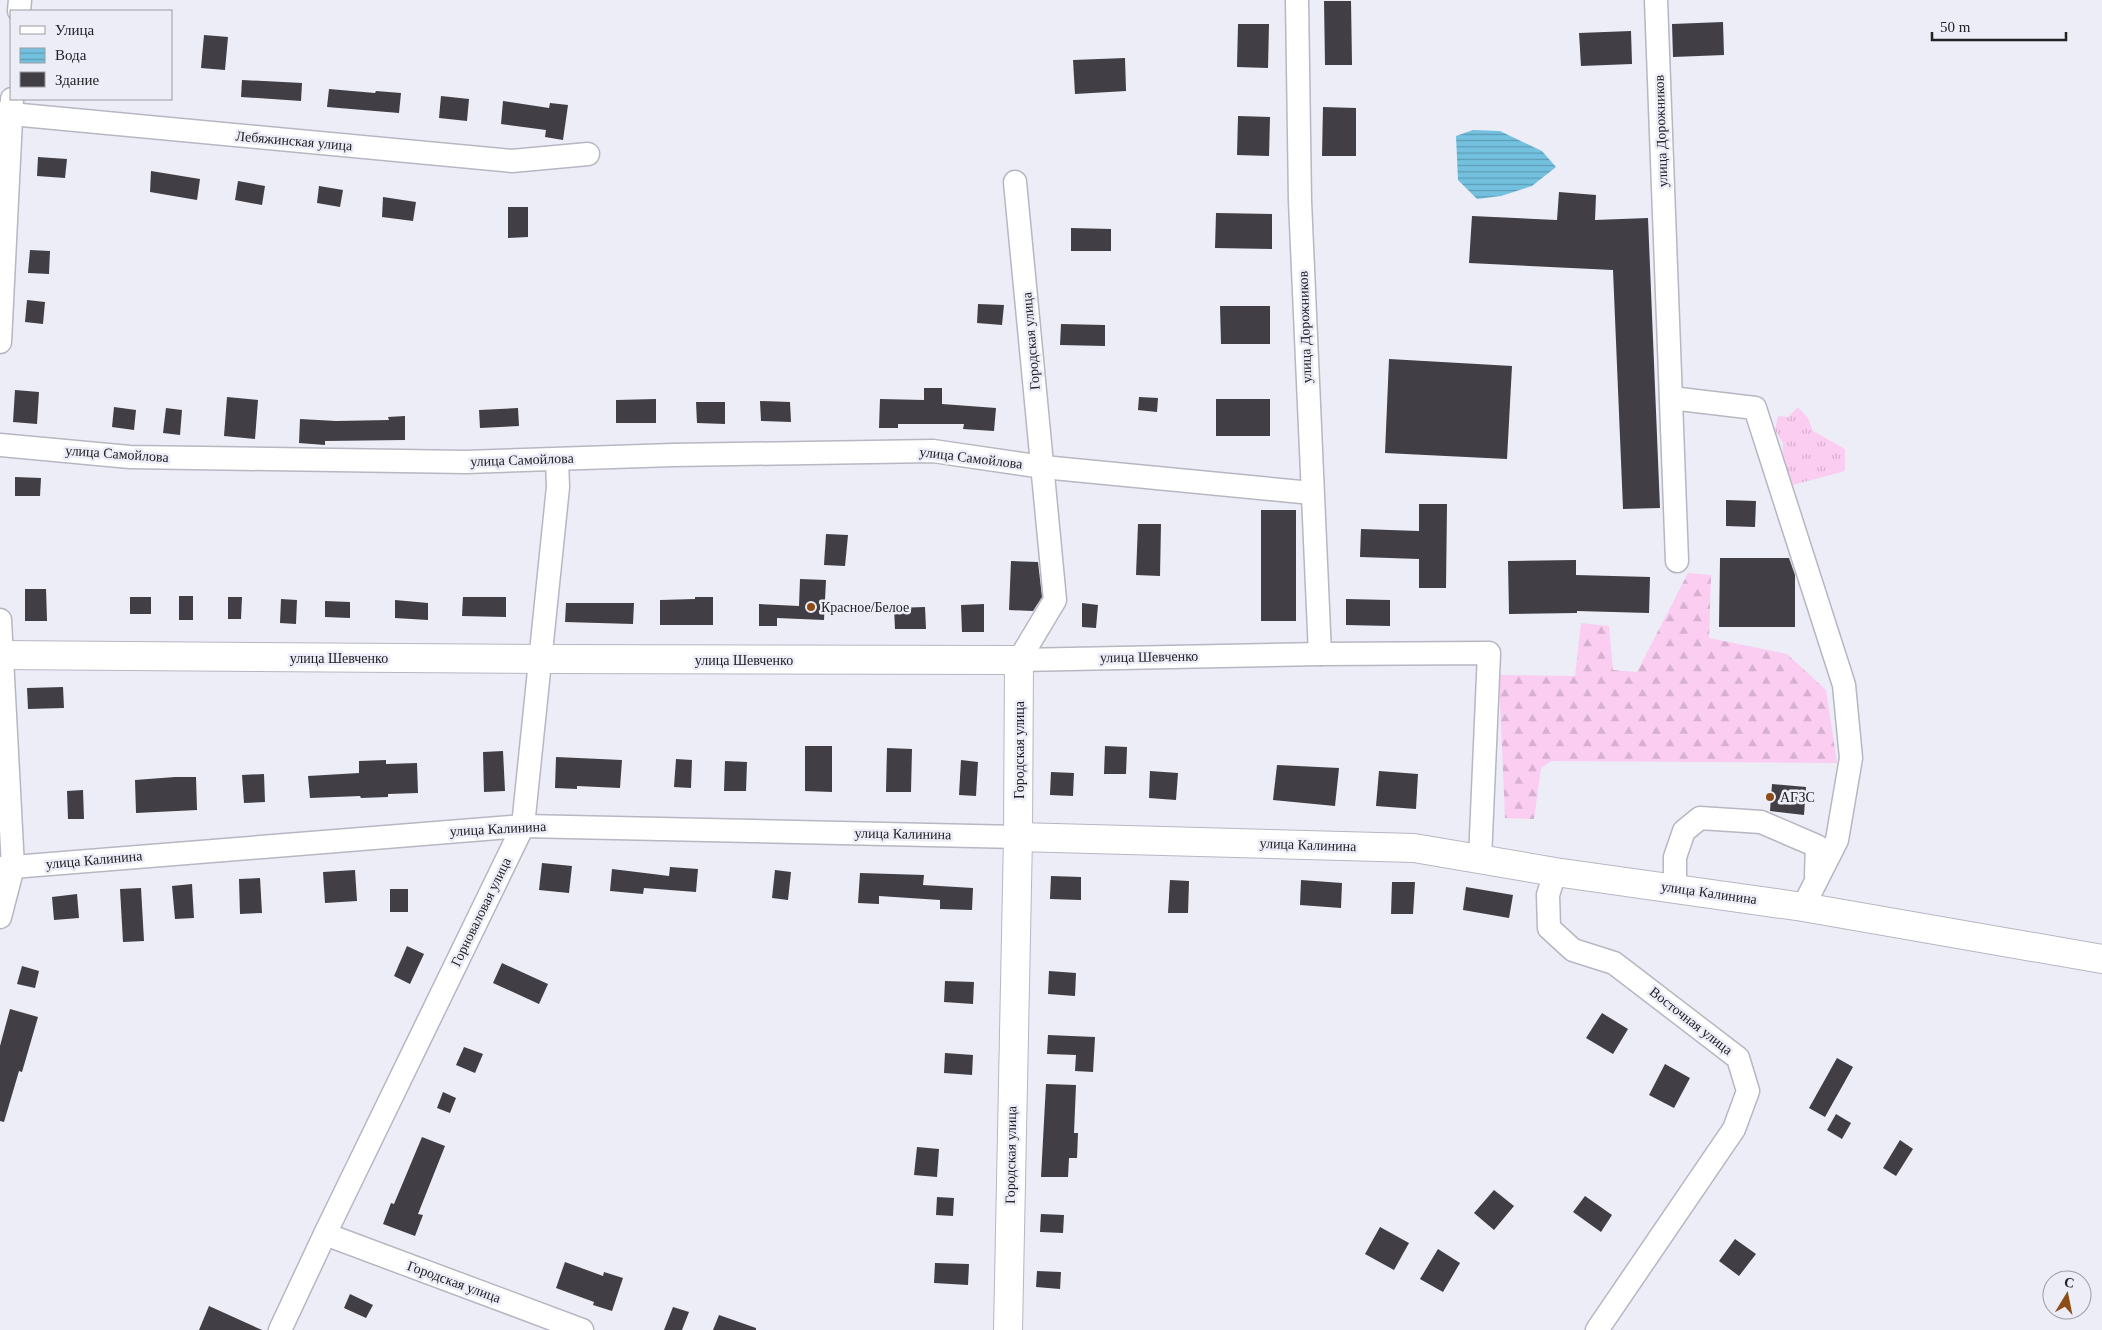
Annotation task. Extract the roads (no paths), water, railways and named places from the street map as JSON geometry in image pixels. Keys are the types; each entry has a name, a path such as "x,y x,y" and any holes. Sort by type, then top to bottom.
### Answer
{"main road":[{"name":"улица Шевченко","path":"0,655 541,660 1019,660"},
{"name":"Городская улица","path":"1008,1330 1018,837 1019,660"},
{"name":"улица Калинина","path":"1018,837 1414,848 1555,872 1675,887 1809,895 2102,959"}],"street":[{"name":"улица Дорожников","path":"1297,0 1300,201 1320,654"},
{"name":"улица Дорожников","path":"1656,0 1677,561"},
{"path":"0,342 8,109"},
{"name":"Лебяжинская улица","path":"8,109 512,161 588,154"},
{"name":"Городская улица","path":"1015,182 1055,600 1019,660"},
{"path":"1671,398 1755,408 1844,685 1851,758 1837,840 1809,895"},
{"name":"улица Самойлова","path":"0,445 130,457 466,462 673,455 933,451 1043,467 1312,493"},
{"name":"Горноваловая улица","path":"280,1330 523,826 558,487 556,460"},
{"path":"0,620 7,867 0,917"},
{"name":"улица Шевченко","path":"1019,660 1320,654 1489,653 1480,859"},
{"path":"1675,887 1675,858 1684,831 1700,818 1761,822 1816,846 1809,895"},
{"name":"улица Калинина","path":"7,867 523,826 1018,837"},
{"name":"Восточная улица","path":"1555,872 1548,895 1549,928 1573,950 1614,963 1738,1058 1748,1091 1734,1128 1597,1330"},
{"name":"Городская улица","path":"325,1234 582,1330"}],"water":[{"path":"1473,130 1500,131 1542,151 1556,167 1532,186 1501,196 1477,199 1458,180 1456,136"}],"place":[{"name":"Красное/Белое","path":"811,607"},
{"name":"АГЗС","path":"1770,797"}]}
